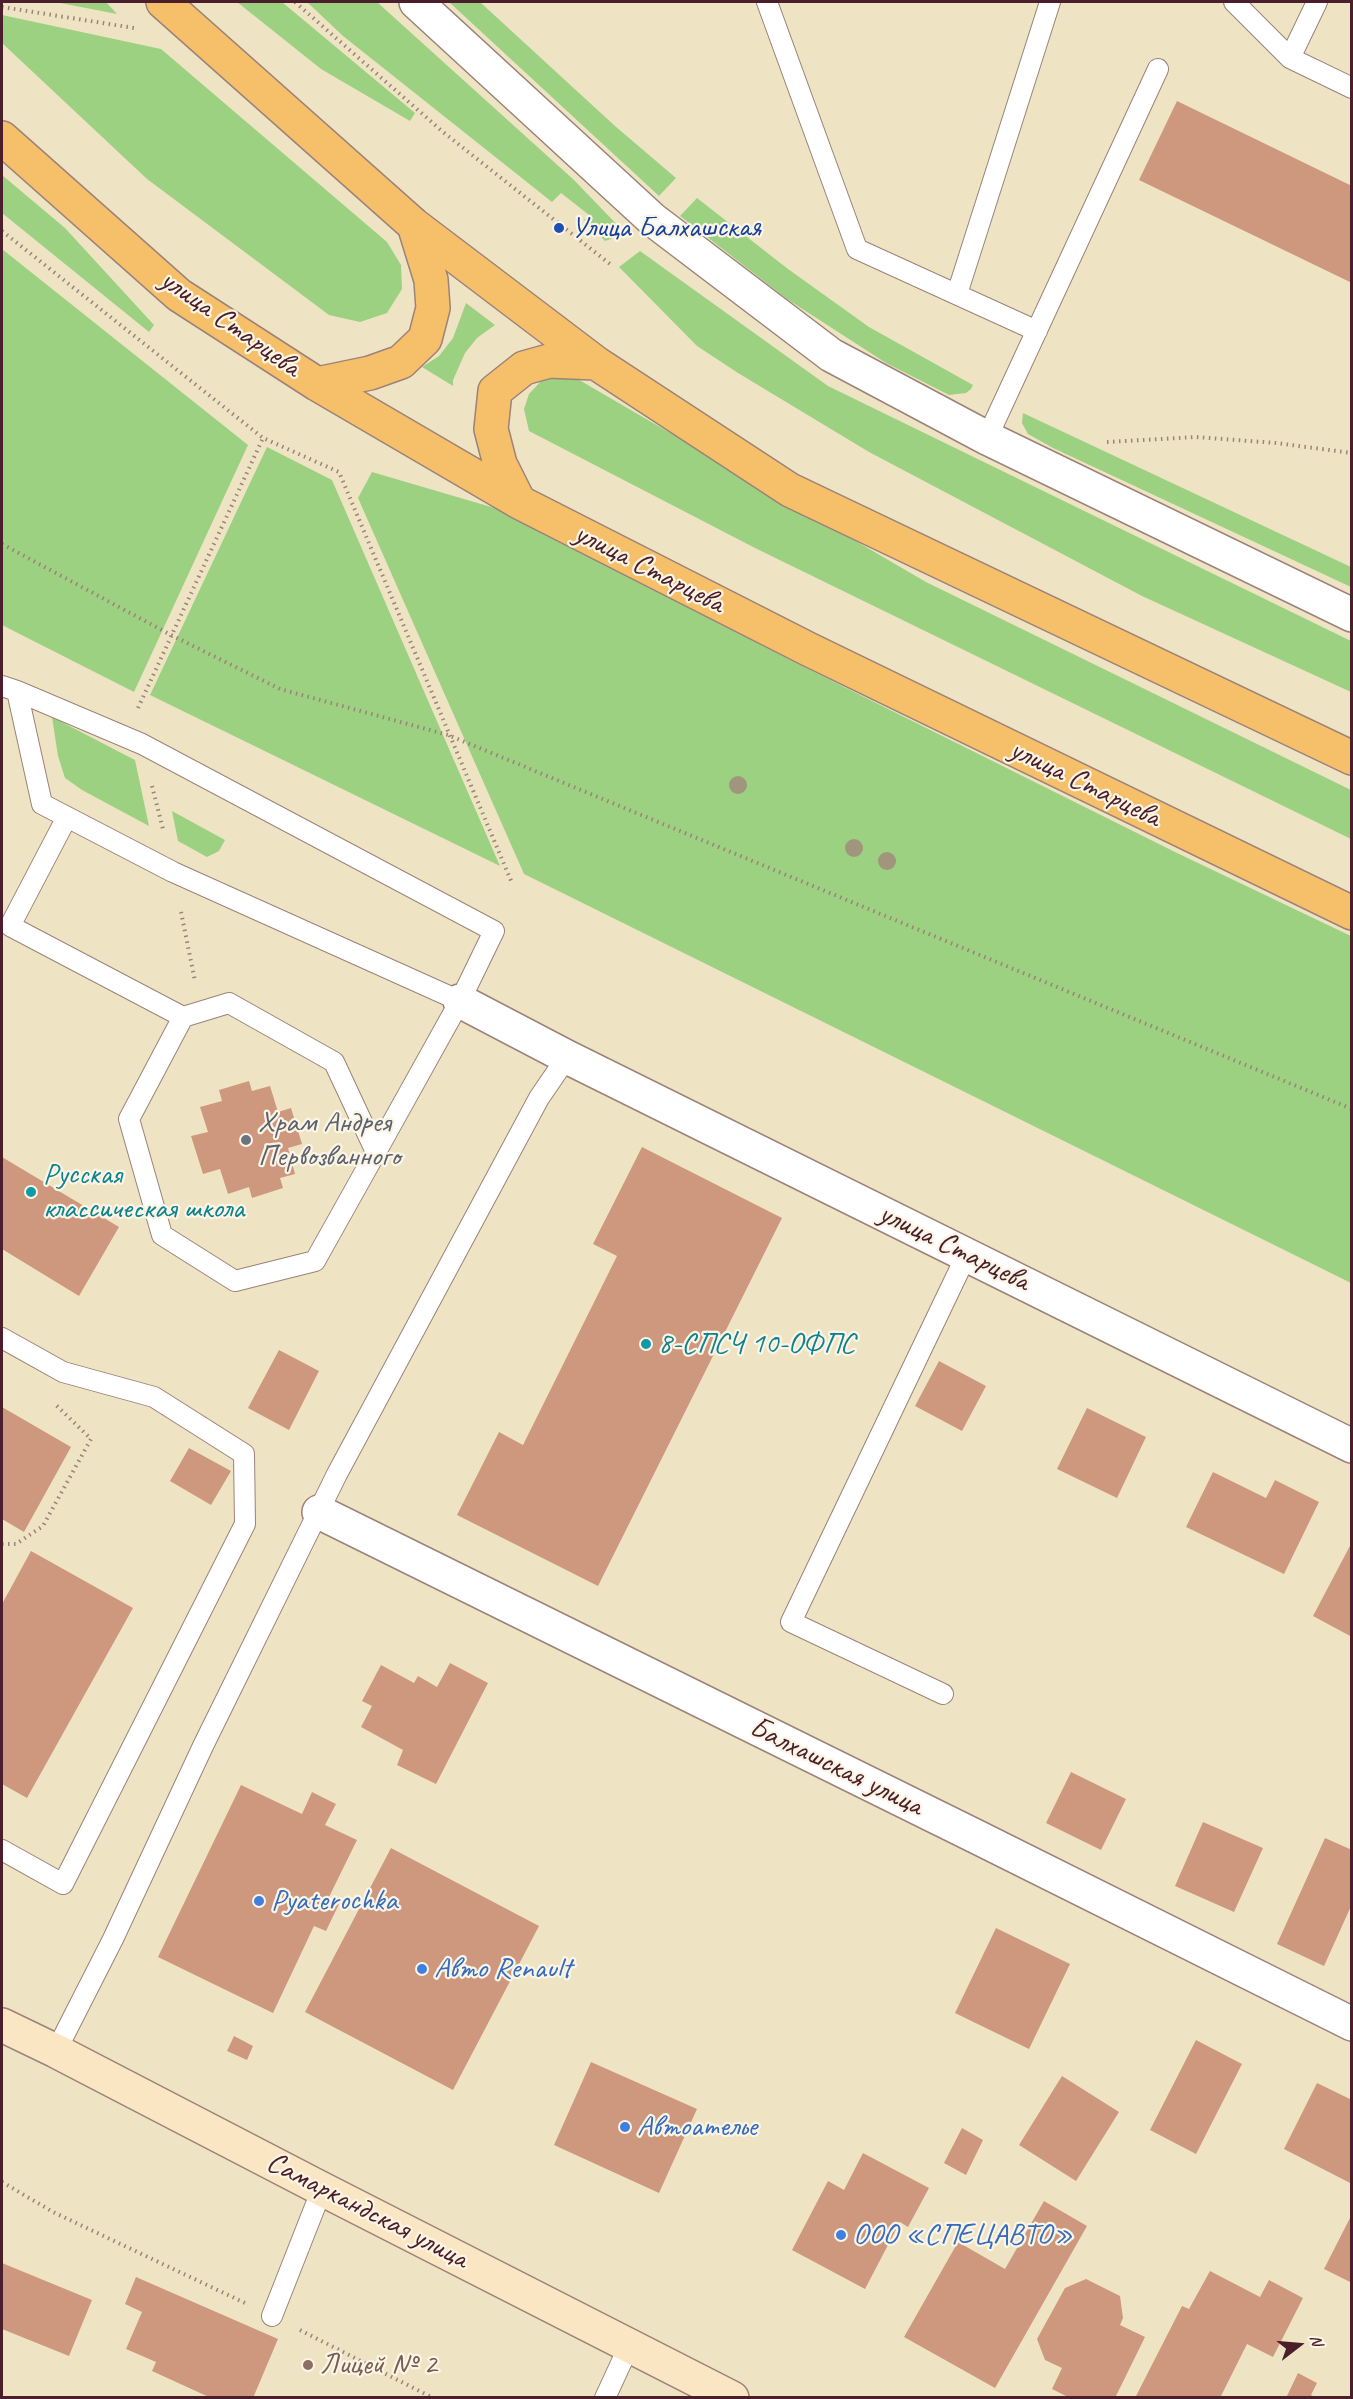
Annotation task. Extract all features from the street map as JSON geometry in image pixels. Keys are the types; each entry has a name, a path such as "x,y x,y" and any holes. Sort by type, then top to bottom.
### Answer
{"main road":[{"path":"163,2 414,225 596,363 790,490 1352,758"},
{"name":"улица Старцева","path":"2,138 179,295 317,384 519,502 798,644 1352,913"},
{"path":"317,384 370,373 401,362 426,339 433,308 431,280 414,225"},
{"path":"519,502 500,464 491,429 495,391 524,368 541,363 549,361 596,363"},
{"name":"Самаркандская улица","path":"2,2025 732,2397"}],"street":[{"path":"416,2 652,219 831,355 987,438 1352,615"},
{"name":"улица Старцева","path":"460,1001 567,1057 1352,1446"},
{"name":"Балхашская улица","path":"319,1512 1352,2024"}],"lane":[{"path":"766,2 857,249 1037,331"},
{"path":"957,294 1050,2"},
{"path":"1234,2 1290,58 1352,88"},
{"path":"1290,58 1317,2"},
{"path":"987,438 1158,69"},
{"path":"9,688 142,744 494,931 460,1001 315,1261 235,1281 162,1235 129,1119 192,1014"},
{"path":"9,688 42,804 173,872 460,1001"},
{"path":"67,817 6,934 192,1014 229,1003 334,1062 376,1152"},
{"path":"56,2051 113,1939 203,1746 343,1464 539,1098 567,1057"},
{"path":"943,1694 791,1622 967,1254"},
{"path":"2,1338 63,1372 154,1397 244,1454 245,1524 63,1884 2,1850"},
{"path":"272,2316 322,2189"},
{"path":"605,2397 629,2346"}],"path":[{"path":"295,2 443,132 610,264"},
{"path":"2,6 135,28"},
{"path":"2,231 263,438 339,472 512,883"},
{"path":"1107,442 1196,437 1276,443 1352,453"},
{"path":"192,1014 173,872 142,744 137,706 263,438"},
{"path":"2,544 171,635 280,689 448,735 1352,1109"},
{"path":"2,1544 16,1544 43,1526 91,1439 51,1400"},
{"path":"2,2182 53,2212 272,2316 433,2397"}],"green space":[{"path":"55,2 106,2 117,14"},
{"path":"237,2 282,2 415,113 410,121 321,69"},
{"path":"307,2 377,2 574,180 626,234 605,241 584,220 589,215 561,193 552,202 343,36"},
{"path":"449,2 480,2 615,126 676,178 659,196"},
{"path":"2,15 161,49 387,242 401,265 402,289 387,313 360,322 329,315 147,179 2,43"},
{"path":"2,175 65,228 154,325 149,332 2,213"},
{"path":"697,198 788,269 869,327 973,385 971,389 966,393 949,395 886,363 787,299 680,216"},
{"path":"2,249 248,445 134,692 2,625"},
{"path":"640,251 828,386 1351,641 1351,692 1142,596 869,452 738,373 697,346 619,267"},
{"path":"466,303 495,325 477,338 465,353 453,380 453,386 422,367 439,356 453,338"},
{"path":"569,374 926,582 1351,790 1351,839 755,548 529,431 524,409 529,394 542,380"},
{"path":"1023,413 1351,567 1351,587 1053,448 1028,434 1022,423"},
{"path":"267,447 332,480 500,866 150,695"},
{"path":"372,472 498,509 790,660 1175,852 1351,936 1351,1283 524,874 358,498"},
{"path":"52,717 135,760 149,826 82,790 65,778 58,756"},
{"path":"172,811 225,840 219,851 207,857 178,841"}],"building":[{"path":"1177,101 1352,186 1352,283 1139,180"},
{"name":"Храм Андрея Первозванного","path":"249,1081 252,1091 270,1086 278,1112 291,1108 302,1144 288,1148 295,1174 280,1178 283,1188 252,1198 249,1187 228,1194 220,1169 203,1174 191,1136 208,1132 200,1107 222,1101 219,1090"},
{"name":"8-СПСЧ 10-ОФПС","path":"642,1147 782,1218 598,1586 457,1515 499,1432 523,1445 617,1256 593,1244"},
{"name":"Русская классическая школа","path":"2,1157 119,1227 79,1296 2,1249"},
{"path":"279,1350 319,1371 289,1430 248,1408"},
{"path":"939,1361 986,1386 962,1431 915,1406"},
{"path":"2,1407 71,1447 24,1532 2,1519"},
{"path":"1087,1408 1146,1437 1117,1498 1057,1469"},
{"path":"189,1448 231,1471 211,1505 170,1481"},
{"path":"1213,1472 1266,1498 1275,1480 1319,1502 1284,1574 1186,1527"},
{"path":"1352,1542 1352,1637 1313,1616"},
{"path":"31,1551 133,1608 27,1798 2,1784 2,1604"},
{"path":"450,1663 488,1683 436,1784 397,1765 403,1750 361,1727 372,1706 362,1701 381,1665 414,1683 418,1676 437,1687"},
{"path":"1071,1772 1126,1799 1101,1850 1046,1823"},
{"name":"Pyaterochka","path":"241,1785 302,1814 312,1792 336,1804 325,1825 357,1840 328,1899 339,1904 326,1931 314,1926 273,2013 158,1957"},
{"path":"1203,1822 1263,1848 1234,1912 1175,1886"},
{"path":"1325,1838 1352,1850 1352,1904 1324,1966 1277,1944"},
{"name":"Авто Renault","path":"391,1848 539,1926 453,2090 305,2012"},
{"path":"996,1928 1070,1964 1029,2049 955,2013"},
{"path":"234,2036 253,2046 247,2060 227,2051"},
{"path":"1196,2040 1242,2064 1196,2154 1150,2130"},
{"name":"Автоателье","path":"591,2062 697,2109 659,2193 554,2145"},
{"path":"1062,2076 1119,2112 1076,2181 1019,2145"},
{"path":"1317,2083 1352,2100 1352,2184 1284,2149"},
{"path":"962,2128 983,2140 966,2175 944,2163"},
{"path":"863,2153 929,2188 908,2227 900,2222 865,2289 792,2250 828,2181 844,2190"},
{"path":"1044,2201 1087,2226 995,2388 904,2337 958,2242 1005,2269"},
{"path":"1352,2214 1352,2283 1324,2269"},
{"path":"2,2263 92,2300 69,2356 2,2329"},
{"path":"1210,2271 1260,2297 1269,2280 1303,2298 1273,2357 1247,2344 1220,2398 1135,2398 1182,2306 1189,2309"},
{"path":"136,2277 278,2339 253,2398 211,2398 152,2371 156,2362 126,2349 142,2312 125,2304"},
{"path":"1086,2279 1120,2296 1123,2318 1120,2325 1145,2337 1115,2398 1070,2398 1052,2389 1062,2368 1045,2360 1037,2339 1065,2288"},
{"path":"1298,2373 1317,2383 1311,2395 1316,2398 1286,2398"}],"place":[{"name":"Улица Балхашская","path":"559,228"},
{"name":"Храм Андрея Первозванного","path":"246,1140"},
{"name":"Русская классическая школа","path":"31,1192"},
{"name":"8-СПСЧ 10-ОФПС","path":"646,1344"},
{"name":"Pyaterochka","path":"259,1901"},
{"name":"Авто Renault","path":"422,1969"},
{"name":"Автоателье","path":"625,2127"},
{"name":"ООО «СПЕЦАВТО»","path":"841,2235"},
{"name":"Лицей № 2","path":"308,2365"}]}
